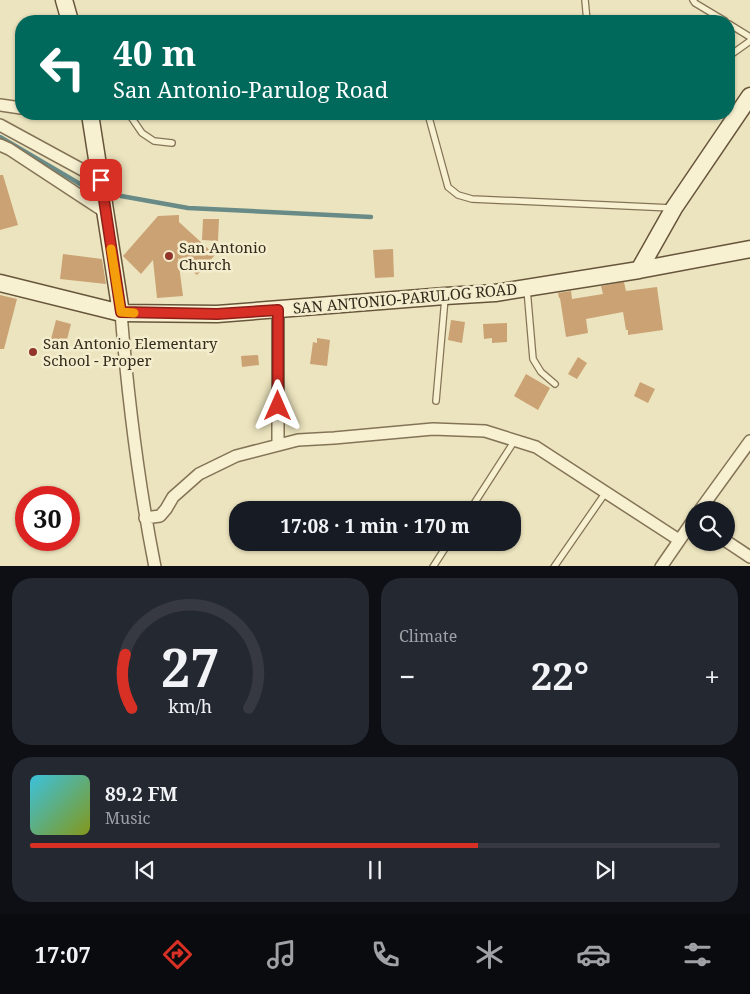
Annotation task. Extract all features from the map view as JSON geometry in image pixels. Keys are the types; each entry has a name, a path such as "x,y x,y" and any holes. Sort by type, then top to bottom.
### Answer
{"street":[{"path":"64,0 68,15"},
{"path":"735,118 750,96"},
{"path":"0,105 15,107"},
{"path":"91,120 121,312 129,400 145,518 155,566"},
{"path":"638,270 674,208 734,120"},
{"path":"0,126 101,180"},
{"path":"0,145 105,212"},
{"name":"SAN ANTONIO-PARULOG ROAD","path":"0,283 121,312 217,314 495,293 638,270 750,249"},
{"path":"278,310 278,444"},
{"path":"145,518 160,516 173,497 199,474 236,456 278,444 298,440 433,429 485,431 536,446 679,540"},
{"path":"707,501 750,441"},
{"path":"661,566 685,532"},
{"path":"735,547 750,557"}],"lane":[{"path":"585,0 586,15"},
{"path":"693,0 715,15"},
{"path":"735,27 750,36"},
{"path":"735,52 750,41"},
{"path":"133,120 142,134 154,141 172,143"},
{"path":"430,120 448,187 458,195 472,200 674,208"},
{"path":"527,287 533,359 541,372 555,384"},
{"path":"436,401 445,296"},
{"path":"476,501 515,440"},
{"path":"554,566 606,492"},
{"path":"433,566 442,551"}],"building":[{"path":"0,175 3,175 18,225 0,230"},
{"name":"San Antonio Church","path":"179,215 179,222 215,255 197,275 178,258 183,296 157,298 153,260 141,274 123,256 158,216"},
{"path":"203,219 219,219 218,241 202,240"},
{"path":"393,249 394,277 375,278 373,250"},
{"path":"63,254 102,259 106,284 60,279"},
{"path":"624,282 626,291 657,287 663,330 628,335 623,312 586,319 588,333 566,337 558,293 571,291 572,299 603,294 601,286"},
{"path":"0,295 17,299 4,349 0,349"},
{"path":"56,320 71,324 64,351 49,347"},
{"path":"451,320 465,322 462,343 448,340"},
{"path":"507,323 507,342 492,343 492,338 484,339 483,324"},
{"path":"317,338 330,340 327,366 310,364 313,342 317,343"},
{"path":"258,355 259,365 242,367 241,356"},
{"path":"578,357 587,363 577,379 568,374"},
{"path":"526,374 550,388 538,410 514,396"},
{"path":"640,382 655,389 648,403 634,396"}],"waterway":[{"path":"0,137 92,191"},
{"path":"121,196 188,208 371,217"}],"slow traffic":[{"path":"111,249 121,312 134,313"}],"place":[{"name":"San Antonio Church","path":"169,256"},
{"name":"San Antonio Elementary School - Proper","path":"33,352"}],"route":[{"path":"101,180 121,312 217,314 278,310 278,406"}]}
